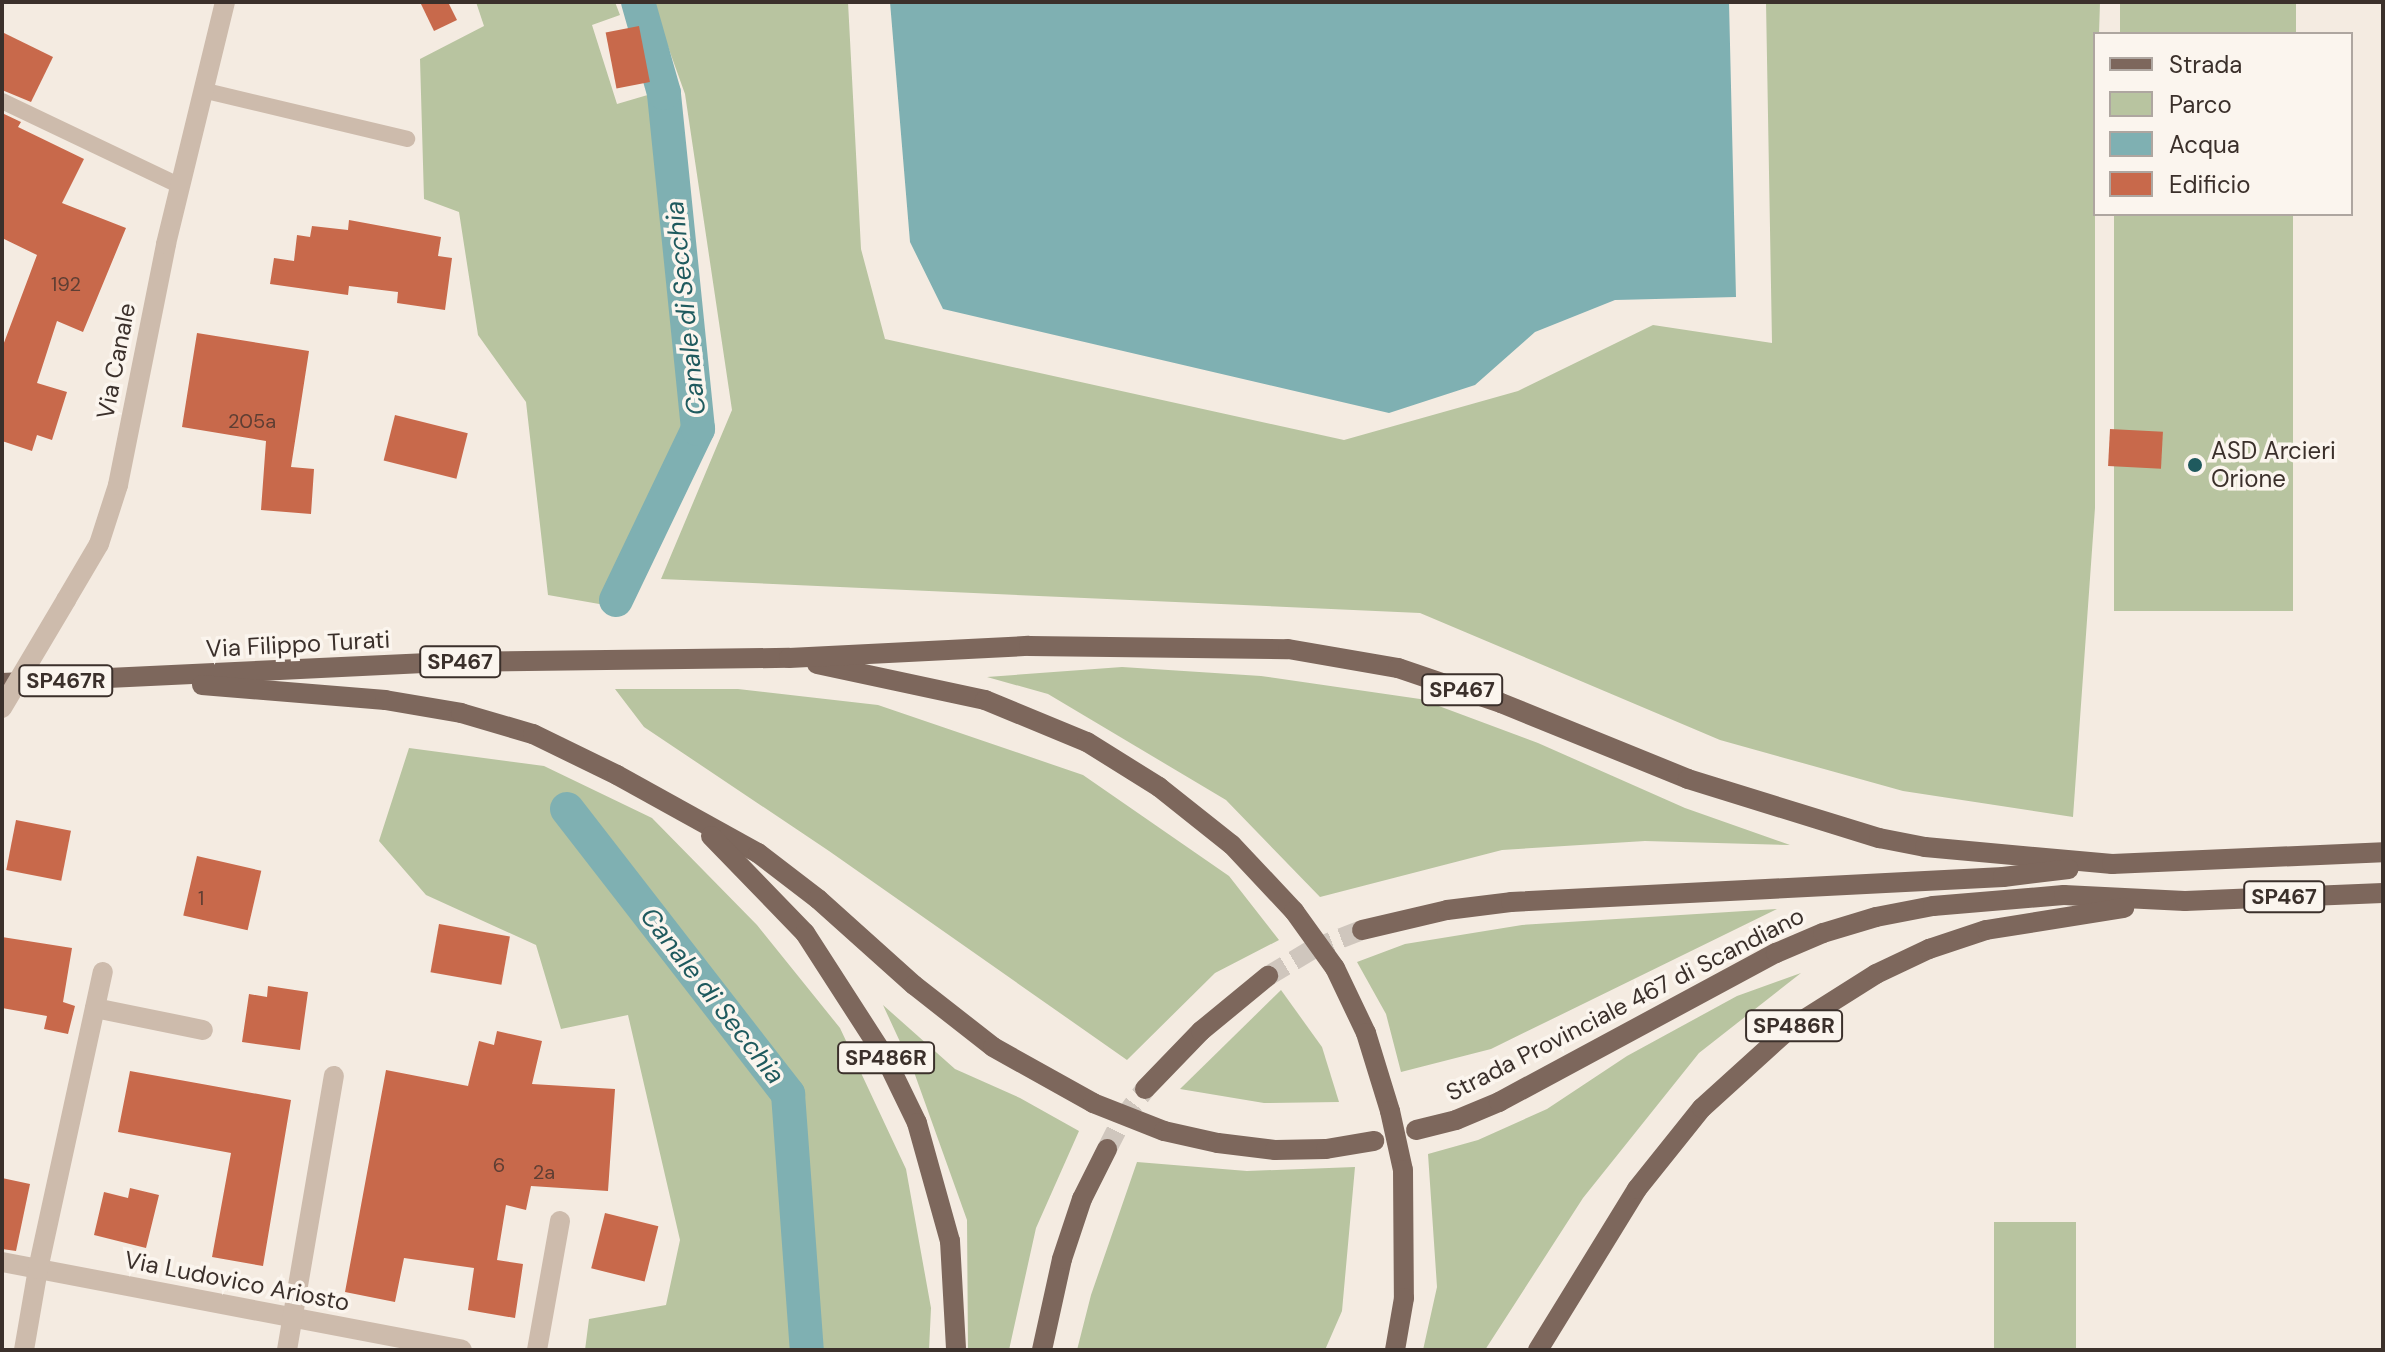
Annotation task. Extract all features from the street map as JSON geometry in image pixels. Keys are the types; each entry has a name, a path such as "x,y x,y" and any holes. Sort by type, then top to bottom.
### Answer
{"main road":[{"name":"SP467","path":"789,658 1029,646 1288,649 1398,668 1501,703 1688,779 1879,838 1977,853 2112,864 2383,852"},
{"name":"Via Filippo Turati","path":"2,683 445,662 789,658"},
{"path":"789,658 985,700 1087,742 1159,787 1232,845 1294,911 1335,968 1366,1033 1400,1155 1403,1170 1404,1298 1395,1350"},
{"path":"2,670 385,700 461,713 533,734 660,798 697,822 758,853 818,899 914,985 993,1047 1093,1103 1164,1131 1218,1143 1275,1150 1326,1149 1374,1141"},
{"name":"SP486R","path":"697,822 805,933 885,1057 917,1123 941,1199 954,1277 956,1350"},
{"path":"1362,930 1447,910 1511,902 2003,877 2112,864"},
{"name":"Strada Provinciale 467 di Scandiano","path":"1416,1130 1456,1120 1499,1102 1776,953 1876,917 1933,906 2064,895 2185,901 2383,893"},
{"name":"SP486R","path":"1538,1350 1637,1189 1702,1108 1789,1029 1820,1007 1876,974 1929,949 1986,930 2081,912 2185,901"},
{"path":"1145,1089 1191,1040 1268,976"},
{"path":"1042,1350 1062,1259 1082,1199 1107,1149"}],"street":[{"name":"Via Canale","path":"2,708 99,544 118,485 180,186 225,2"},
{"path":"24,1350 38,1269 103,972"},
{"path":"95,1008 203,1030"},
{"path":"287,1350 334,1076"},
{"path":"537,1350 560,1221"},
{"name":"Via Ludovico Ariosto","path":"2,1262 462,1350"}],"lane":[{"path":"202,90 407,139"},
{"path":"2,101 180,186"}],"green space":[{"path":"476,2 615,2 620,15 592,25 617,104 651,94 687,430 605,605 548,595 526,402 478,335 459,212 424,199 420,59 484,26"},
{"path":"652,2 848,2 861,249 885,339 1344,440 1518,391 1653,325 1772,343 1766,2 2100,2 2099,32 2093,32 2095,508 2073,817 1903,791 1720,740 1420,613 661,579 732,410 685,94"},
{"path":"2120,2 2296,2 2296,32 2120,32"},
{"name":"ASD Arcieri Orione","path":"2114,216 2293,216 2293,611 2114,611"},
{"path":"1122,667 1261,676 1420,699 1538,743 1685,808 1790,845 1645,841 1502,850 1320,897 1226,800 1048,694 987,677"},
{"path":"615,689 738,689 878,705 1083,775 1229,876 1279,940 1215,973 1127,1060 829,851 644,727"},
{"path":"409,748 544,766 652,818 757,925 840,1028 906,1169 931,1308 929,1350 585,1350 589,1319 666,1305 680,1240 628,1015 561,1029 536,945 426,895 379,841"},
{"path":"1777,909 1491,1049 1401,1072 1386,1014 1357,962 1405,944 1522,925"},
{"path":"1801,973 1699,1053 1583,1198 1485,1350 1423,1350 1437,1287 1428,1154 1478,1140 1547,1109 1627,1056 1737,996"},
{"path":"1281,990 1322,1047 1339,1102 1264,1103 1180,1089"},
{"path":"883,1005 955,1069 1020,1098 1079,1131 1036,1228 1009,1350 968,1350 967,1220 914,1072"},
{"path":"1137,1162 1247,1171 1355,1167 1342,1311 1325,1350 1077,1350 1091,1295"},
{"path":"1994,1222 2076,1222 2076,1350 1994,1350"}],"water":[{"path":"890,2 1729,2 1736,297 1615,300 1535,332 1475,385 1389,413 943,309 910,242"}],"building":[{"path":"420,2 448,2 457,20 434,31"},
{"path":"639,26 650,82 617,88 606,32"},
{"path":"2,32 53,57 31,102 2,90"},
{"path":"2,113 21,122 18,127 84,159 62,203 126,228 83,332 57,321 37,383 67,392 52,440 37,435 32,451 2,441 2,348 37,255 2,238"},
{"path":"349,220 441,237 438,256 452,258 445,310 397,303 398,292 349,286 348,295 270,284 274,258 294,261 297,235 310,237 312,226 348,230"},
{"path":"197,333 309,351 291,467 314,469 311,514 261,510 266,441 182,427"},
{"path":"395,415 468,433 456,479 384,461"},
{"path":"2110,429 2163,432 2161,469 2108,466"},
{"path":"16,820 71,831 61,881 6,870"},
{"path":"197,856 261,871 248,930 183,915"},
{"path":"439,924 510,937 501,985 430,972"},
{"path":"2,937 72,948 63,1002 75,1006 68,1034 44,1029 47,1016 2,1008"},
{"path":"268,986 308,992 300,1050 242,1042 249,994 267,997"},
{"path":"497,1031 542,1041 532,1084 615,1089 608,1191 531,1186 526,1210 506,1205 497,1260 523,1264 515,1318 468,1310 474,1268 404,1258 395,1302 345,1292 386,1070 468,1086 479,1041 494,1045"},
{"path":"130,1071 291,1100 263,1266 212,1257 231,1153 118,1132"},
{"path":"2,1178 30,1184 16,1251 2,1249"},
{"path":"130,1188 159,1195 146,1248 94,1235 104,1192 128,1198"},
{"path":"605,1213 658,1226 645,1282 591,1268"}],"waterway":[{"name":"Canale di Secchia","path":"616,600 698,429 664,93 638,2"},
{"name":"Canale di Secchia","path":"567,809 788,1094 807,1350"}],"tunnel":[{"path":"1268,976 1313,949 1362,930"},
{"path":"1107,1149 1122,1120 1145,1089"}],"place":[{"name":"ASD Arcieri Orione","path":"2195,465"}]}
